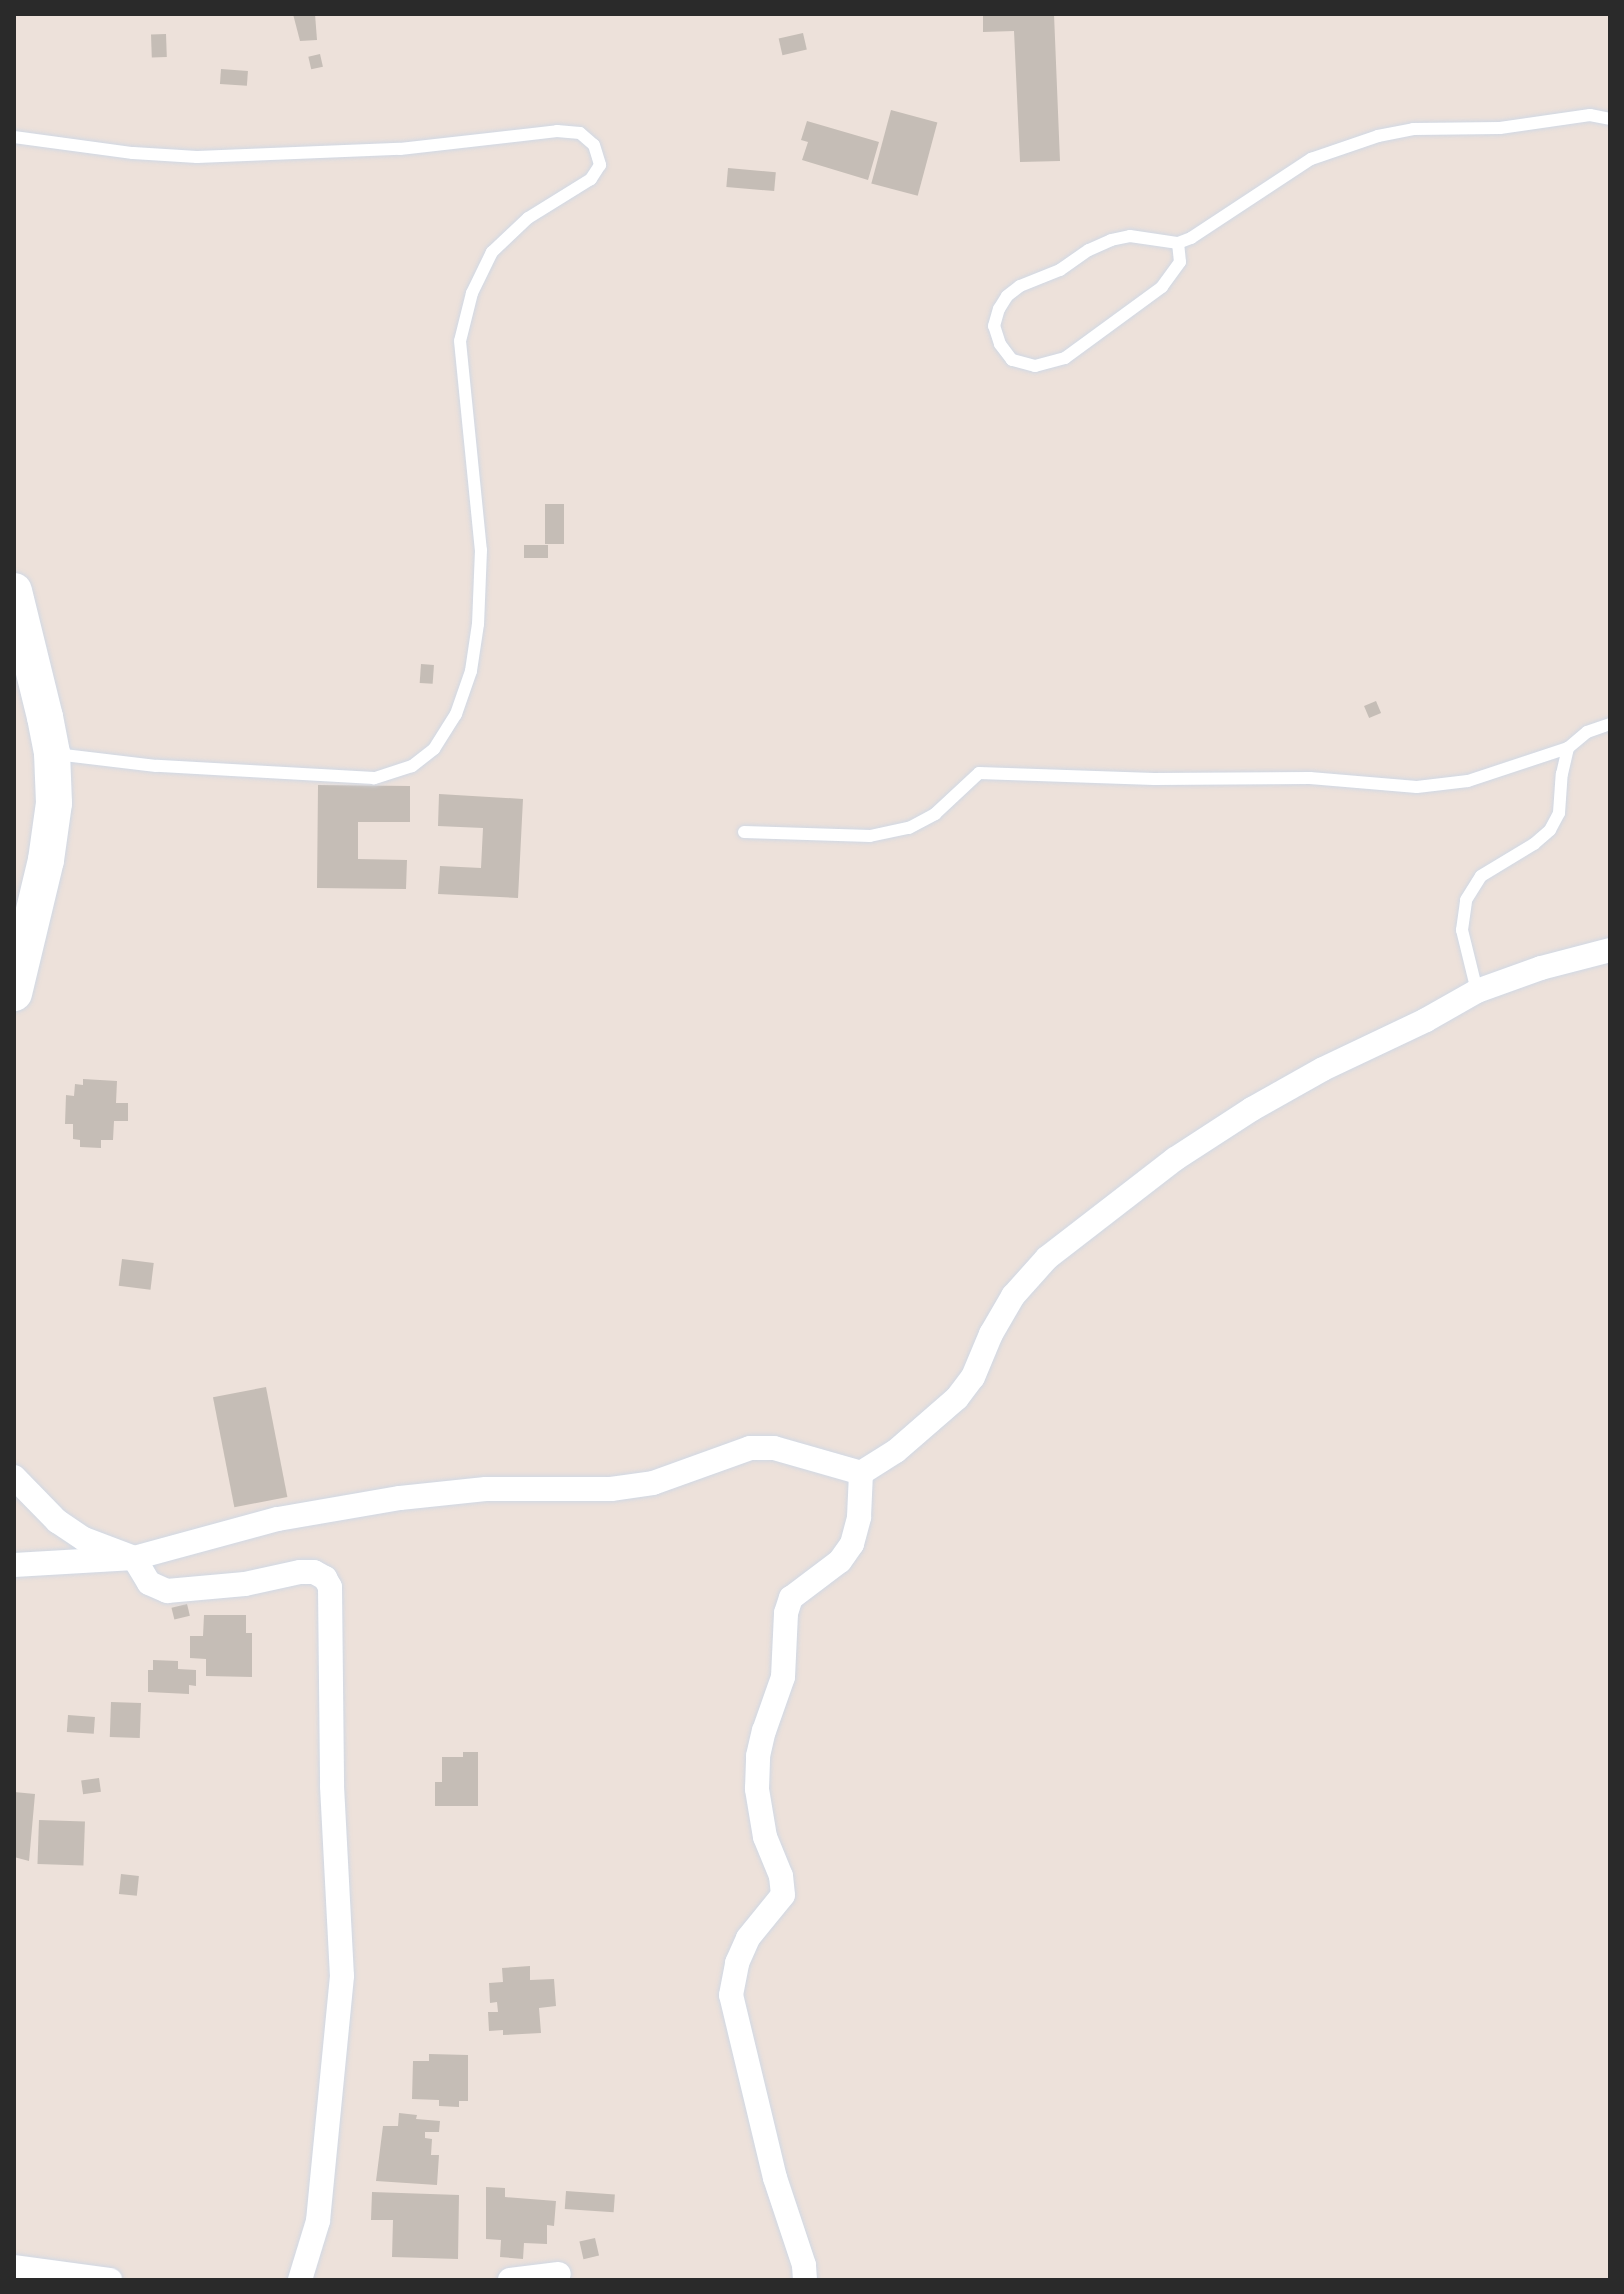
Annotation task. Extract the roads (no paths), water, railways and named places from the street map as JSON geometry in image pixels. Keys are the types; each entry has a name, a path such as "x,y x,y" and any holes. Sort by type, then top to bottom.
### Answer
{"street":[{"path":"14,591 52,753 54,803 46,860 14,993"},
{"path":"14,1565 134,1558 278,1519 400,1498 486,1489 611,1489 653,1483 750,1448 774,1448 861,1473 887,1458 957,1398 973,1377 991,1334 1013,1296 1047,1258 1175,1159 1252,1109 1477,991 1541,968 1610,950"},
{"path":"805,2280 804,2265 775,2178 731,1995 737,1963 748,1938 783,1895 781,1876 765,1837 757,1789 761,1743 783,1677 786,1613 791,1598 840,1561 852,1544 859,1517 861,1473"},
{"path":"14,1477 57,1521 84,1539 134,1558 149,1583 167,1591 245,1584 300,1572 314,1572 325,1578 330,1587 332,1786 342,1976 318,2221 300,2280"},
{"path":"14,2267 110,2280"},
{"path":"510,2280 559,2274"}],"lane":[{"path":"1178,243 1180,262 1162,287 1065,358 1035,366 1012,360 1000,344 994,326 999,309 1007,296 1020,286 1060,270 1111,240 1130,236 1178,243 1207,229 1311,159 1378,136 1413,129 1500,128 1590,115 1610,119"},
{"path":"14,137 133,153 197,157 400,149 557,131 580,133 594,145 600,165 591,179 528,218 492,252 472,293 460,341 481,550 478,624 471,671 456,714 434,749 412,766 374,778 156,766 52,753"},
{"path":"744,832 870,836 909,828 935,814 979,773 1154,779 1310,778 1417,787 1468,781 1568,748 1587,732 1610,724"},
{"path":"1477,991 1462,930 1466,900 1481,876 1534,844 1550,830 1559,813 1568,748"}]}
